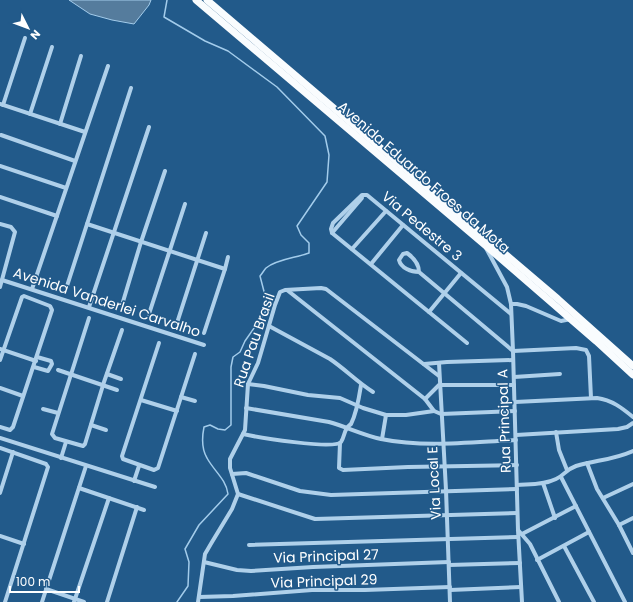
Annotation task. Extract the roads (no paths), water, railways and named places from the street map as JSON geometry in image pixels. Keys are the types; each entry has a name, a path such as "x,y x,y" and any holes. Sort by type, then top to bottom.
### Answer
{"highway":[{"name":"Avenida Eduardo Froes da Mota","path":"196,0 485,245 633,375"},
{"name":"Avenida Eduardo Froes da Mota","path":"207,0 553,294 633,366"}],"street":[{"path":"25,38 2,104 85,132"},
{"path":"30,114 52,48"},
{"path":"60,124 81,56"},
{"path":"32,289 108,66"},
{"path":"67,286 131,88"},
{"path":"90,307 150,127"},
{"path":"1,135 75,161"},
{"path":"0,166 66,188"},
{"path":"122,305 141,242 166,171"},
{"name":"Via Pedestre 3","path":"467,343 332,233 331,229 333,223 362,195 366,194 511,314"},
{"path":"0,197 56,216"},
{"path":"149,314 185,204"},
{"path":"352,249 386,211"},
{"path":"0,224 11,227 15,232 0,287"},
{"path":"87,224 224,269"},
{"path":"370,264 403,225"},
{"path":"177,323 206,233"},
{"name":"Rua Principal A","path":"485,245 507,287 511,304 518,530 520,536 522,602"},
{"path":"419,272 412,272 402,266 399,262 404,253 409,254 417,264 419,272 513,351 580,348 586,350 588,353 591,398"},
{"path":"204,333 228,257"},
{"path":"429,312 461,273"},
{"name":"Avenida Vanderlei Carvalho","path":"2,280 90,307 204,345"},
{"path":"286,290 321,288 326,290 439,376"},
{"path":"286,290 425,399 434,410 441,414 515,411"},
{"name":"Rua Pau Brasil","path":"238,494 229,462 245,430 248,384 258,363 276,300 280,292 286,290"},
{"path":"0,360 2,350 21,298 24,296 49,305 52,308 34,367 12,429 9,430 0,427"},
{"path":"511,304 526,306 561,321 571,319"},
{"path":"89,318 58,413 52,436 54,438 84,446 122,330"},
{"path":"269,326 335,362 361,385 373,392"},
{"path":"159,343 122,456 123,460 139,466 154,470 157,469 195,354"},
{"path":"2,350 36,359 51,361 52,364 48,371 34,367"},
{"path":"424,364 513,360"},
{"name":"Via Local E","path":"439,363 445,467 450,602"},
{"path":"58,370 117,390"},
{"path":"107,374 121,379"},
{"path":"514,377 560,374"},
{"path":"248,384 308,395 332,396 386,415 406,415 434,410"},
{"path":"361,385 351,424 347,427 340,443 339,468 343,470 517,465"},
{"path":"425,399 440,385 514,385"},
{"path":"0,388 23,396"},
{"path":"181,397 195,401"},
{"path":"515,402 597,398 609,400 633,417"},
{"path":"140,400 177,411"},
{"path":"246,408 329,422 347,427 359,433 382,439 406,442 443,443 516,440"},
{"path":"43,409 58,413"},
{"path":"382,439 386,415"},
{"path":"516,435 618,428 633,423"},
{"path":"91,425 106,430"},
{"path":"556,432 559,450 567,470"},
{"path":"243,434 323,445 340,443"},
{"path":"0,438 155,487"},
{"path":"61,458 66,442"},
{"path":"0,448 46,464 48,467 5,602"},
{"path":"232,474 246,473 300,491 332,495 517,487 543,483 561,477 567,470 612,459 633,451"},
{"path":"0,493 13,452"},
{"path":"587,464 597,489 633,551"},
{"path":"42,602 86,466"},
{"path":"134,481 139,466"},
{"path":"561,477 625,602"},
{"path":"543,483 555,518"},
{"path":"603,498 633,484"},
{"path":"79,488 144,510"},
{"path":"198,602 205,554 232,509 238,494 315,519 518,513"},
{"path":"74,600 109,498"},
{"path":"249,545 387,540 448,540 520,536 576,506"},
{"path":"106,602 137,507"},
{"path":"619,525 633,518"},
{"path":"537,560 589,532"},
{"path":"0,536 24,544"},
{"path":"520,536 529,542 559,602"},
{"path":"564,546 594,602"},
{"name":"Via Principal 27","path":"204,562 237,570 251,571 313,567 520,563"},
{"name":"Via Principal 29","path":"199,597 312,590 521,587"},
{"path":"46,589 74,600 84,602"}],"water":[{"path":"69,0 151,0 149,5 134,24 90,14"}],"waterway":[{"path":"167,0 164,17 205,41 228,51 277,87 325,136 329,155 327,182 297,226 301,235 309,243 309,253 270,265 260,276 267,303 266,311 245,341 240,352 233,357 231,367 231,425 225,430 218,429 210,425 204,427 202,442 205,454 225,484 228,494 199,525 185,549 189,562 188,586 177,602"}]}
